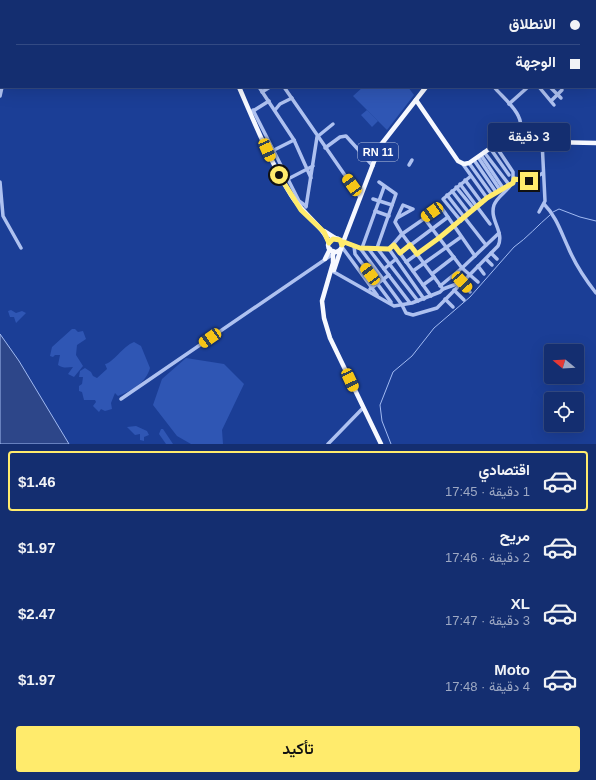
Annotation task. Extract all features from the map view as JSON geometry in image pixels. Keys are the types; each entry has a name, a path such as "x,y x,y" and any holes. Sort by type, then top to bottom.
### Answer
{"main road":[{"path":"240,88 252,111 273,164 300,208 325,234 333,251 334,260 323,298 323,310"},
{"name":"RN 11","path":"381,444 328,332 323,310 325,295 342,246 360,197 383,142 425,88"},
{"path":"416,100 458,161 461,163 477,157 516,132 540,140"},
{"path":"516,132 512,136 516,138"},
{"path":"496,144 516,138 596,143"},
{"path":"300,208 340,240 342,246 333,251 326,258"},
{"path":"329,243 349,229"},
{"path":"326,258 334,260"}],"street":[{"path":"260,88 294,140 311,178"},
{"path":"262,92 268,88"},
{"path":"285,88 317,137 360,197"},
{"path":"495,88 519,116 521,124 516,132"},
{"path":"509,104 527,88"},
{"path":"540,88 554,105"},
{"path":"551,88 561,98"},
{"path":"551,101 562,90"},
{"path":"275,110 280,104 292,98"},
{"path":"269,101 252,111 274,150 300,202 306,206"},
{"path":"305,212 317,137 333,124"},
{"path":"325,148 340,136 346,136 373,166"},
{"path":"274,150 294,140"},
{"path":"539,212 544,204 540,140"},
{"path":"361,248 402,305 406,313 410,315 438,308 445,299 486,259 501,241 492,217 493,210 495,203 510,186 514,179 513,172 496,144"},
{"path":"490,148 509,175"},
{"path":"477,157 487,174 500,190"},
{"path":"477,157 504,178 510,186"},
{"path":"477,157 480,179 492,195"},
{"path":"477,157 500,190"},
{"path":"409,165 412,160"},
{"path":"461,163 487,198"},
{"path":"288,179 312,166"},
{"path":"504,178 513,172"},
{"path":"514,179 529,181 543,173"},
{"path":"476,182 487,174"},
{"path":"461,220 443,199 471,176"},
{"path":"465,180 482,203"},
{"path":"0,182 3,216 21,248"},
{"path":"377,248 396,194 384,187 379,182"},
{"path":"460,184 476,208"},
{"path":"406,262 439,238 487,198 510,186"},
{"path":"361,248 384,187"},
{"path":"456,188 490,224"},
{"path":"452,191 469,213"},
{"path":"447,195 486,245"},
{"path":"373,199 392,206"},
{"path":"544,204 557,222 568,249 585,278 596,293"},
{"path":"342,246 389,249 402,234 441,207 475,256"},
{"path":"375,211 389,216"},
{"path":"400,253 448,217"},
{"path":"397,218 395,222 402,234 442,287"},
{"path":"424,218 462,268 478,282"},
{"path":"334,272 394,306 402,305 431,296 499,233"},
{"path":"413,271 461,237"},
{"path":"394,245 431,296"},
{"path":"342,246 377,295"},
{"path":"354,246 355,254 394,306"},
{"path":"368,248 410,303"},
{"path":"377,248 418,301"},
{"path":"389,249 424,299"},
{"path":"491,253 497,258"},
{"path":"423,285 454,257"},
{"path":"122,399 326,258"},
{"path":"486,259 492,265"},
{"path":"384,269 396,260"},
{"path":"478,266 484,274"},
{"path":"367,291 389,275"},
{"path":"442,287 462,282"},
{"path":"462,282 470,292"},
{"path":"454,290 464,300"},
{"path":"389,299 400,291"},
{"path":"445,299 454,306"},
{"path":"328,444 363,408"}],"shaded area":[{"path":"362,88 409,88 414,95 387,130 353,96"},
{"path":"367,110 378,121 372,127 361,115"},
{"path":"11,310 16,313 22,311 26,313 16,323 14,317 10,317 8,311"},
{"path":"72,329 75,329 78,332 83,331 86,339 77,345 76,355 83,366 74,377 68,374 73,367 58,365 60,355 55,355 53,357 50,356 52,347"},
{"path":"0,334 19,361 69,444 0,444"},
{"path":"134,342 141,346 150,368 148,373 142,382 133,389 118,396 115,393 111,403 112,409 105,411 101,409 99,412 93,406 96,402 95,400 84,400 82,392 79,391 79,386 82,384 83,377 79,377 80,371 85,368 97,378 107,369 105,364 111,361 126,347"},
{"path":"186,358 224,364 244,384 222,430 223,444 191,444 177,436 153,405 162,379"},
{"path":"136,426 147,431 149,435 144,437 144,441 140,440 140,434 135,435 127,427"},
{"path":"161,429 163,429 173,444 166,444 159,434"}],"waterway":[{"path":"553,212 559,209 596,221"},
{"path":"391,444 382,421 380,405 393,372 412,356 434,328 470,297 514,247 550,215"}],"route":[{"path":"279,175 301,210 324,232 329,243 336,238 340,240 342,245 344,242 360,248 389,249 394,245 400,253 410,245 417,254 439,238 487,198 503,188 510,186 514,179 522,182 529,181"}]}
